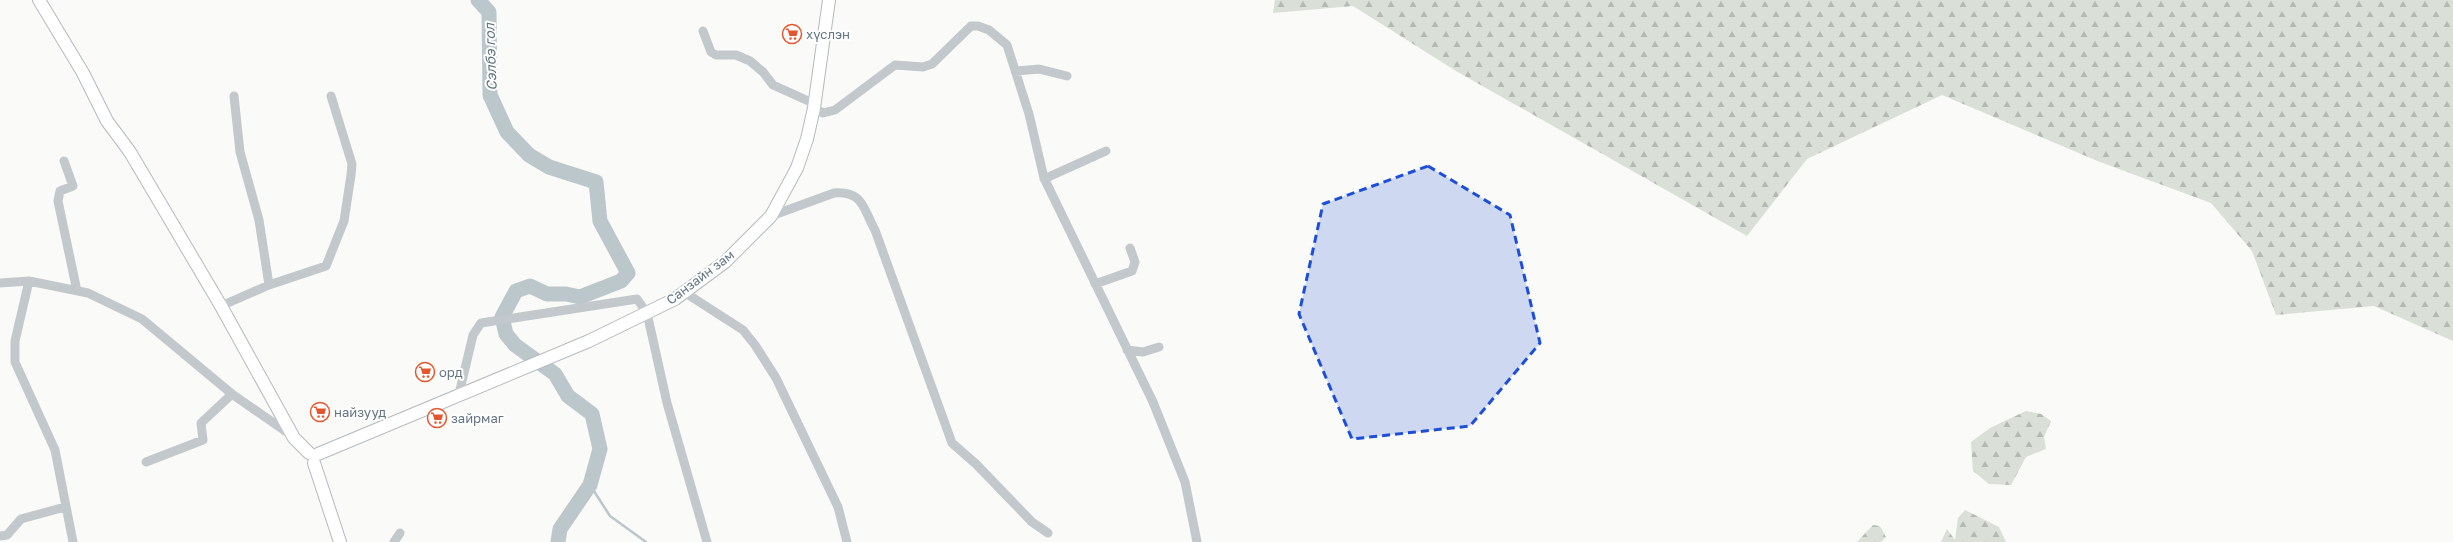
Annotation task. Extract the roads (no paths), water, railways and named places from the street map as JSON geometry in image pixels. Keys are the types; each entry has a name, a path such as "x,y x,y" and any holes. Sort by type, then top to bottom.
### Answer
{"main road":[{"path":"39,0 83,73 107,121 130,152 220,306 294,438 314,456 340,542"},
{"name":"Санзайн зам","path":"459,394 589,341 648,313 684,292 725,262 771,216 797,168 807,139 814,106 830,0"},
{"path":"314,456 459,394"}],"street":[{"path":"702,31 712,52 716,55 736,56 750,61 763,72 773,85 814,106 824,113 835,110 895,65 923,67 932,64 971,26 978,26 989,30 1007,45 1014,71 1029,114 1044,179 1153,402 1185,482 1197,542"},
{"path":"1014,71 1039,69 1067,76"},
{"path":"234,96 240,152 259,220 270,285"},
{"path":"220,306 270,285 326,266 344,221 352,164 331,96"},
{"path":"1044,179 1106,150"},
{"path":"64,160 73,186 60,191 58,201 77,291"},
{"path":"771,216 834,193 844,192 862,201 875,230 952,443 976,464 1032,522 1048,533"},
{"path":"1095,284 1132,271 1134,262 1130,248"},
{"path":"29,280 15,340 16,362 55,450 73,542"},
{"path":"0,282 29,280 77,291 103,299 142,319 232,394 294,438"},
{"path":"684,292 743,330 756,345 776,378 838,507 847,542"},
{"path":"459,394 473,335 481,323 631,298 642,302 648,313 667,402 707,542"},
{"path":"1127,350 1146,352 1160,348"},
{"path":"146,462 203,440 201,423 232,394"},
{"path":"0,536 7,535 20,519 65,507"},
{"path":"394,542 400,533"}],"waterway":[{"name":"Сэлбэ гол","path":"478,0 489,12 490,95 507,132 529,155 549,167 596,182 600,221 628,273 621,281 580,297 566,294 547,294 530,286 516,291 502,317 506,334 515,345 555,374 568,396 592,414 600,449 590,485 560,529 558,542"},
{"path":"590,485 610,516 646,542"}],"place":[{"name":"хүслэн","path":"792,34"},
{"name":"орд","path":"425,372"},
{"name":"найзууд","path":"320,412"},
{"name":"зайрмаг","path":"437,418"}]}
